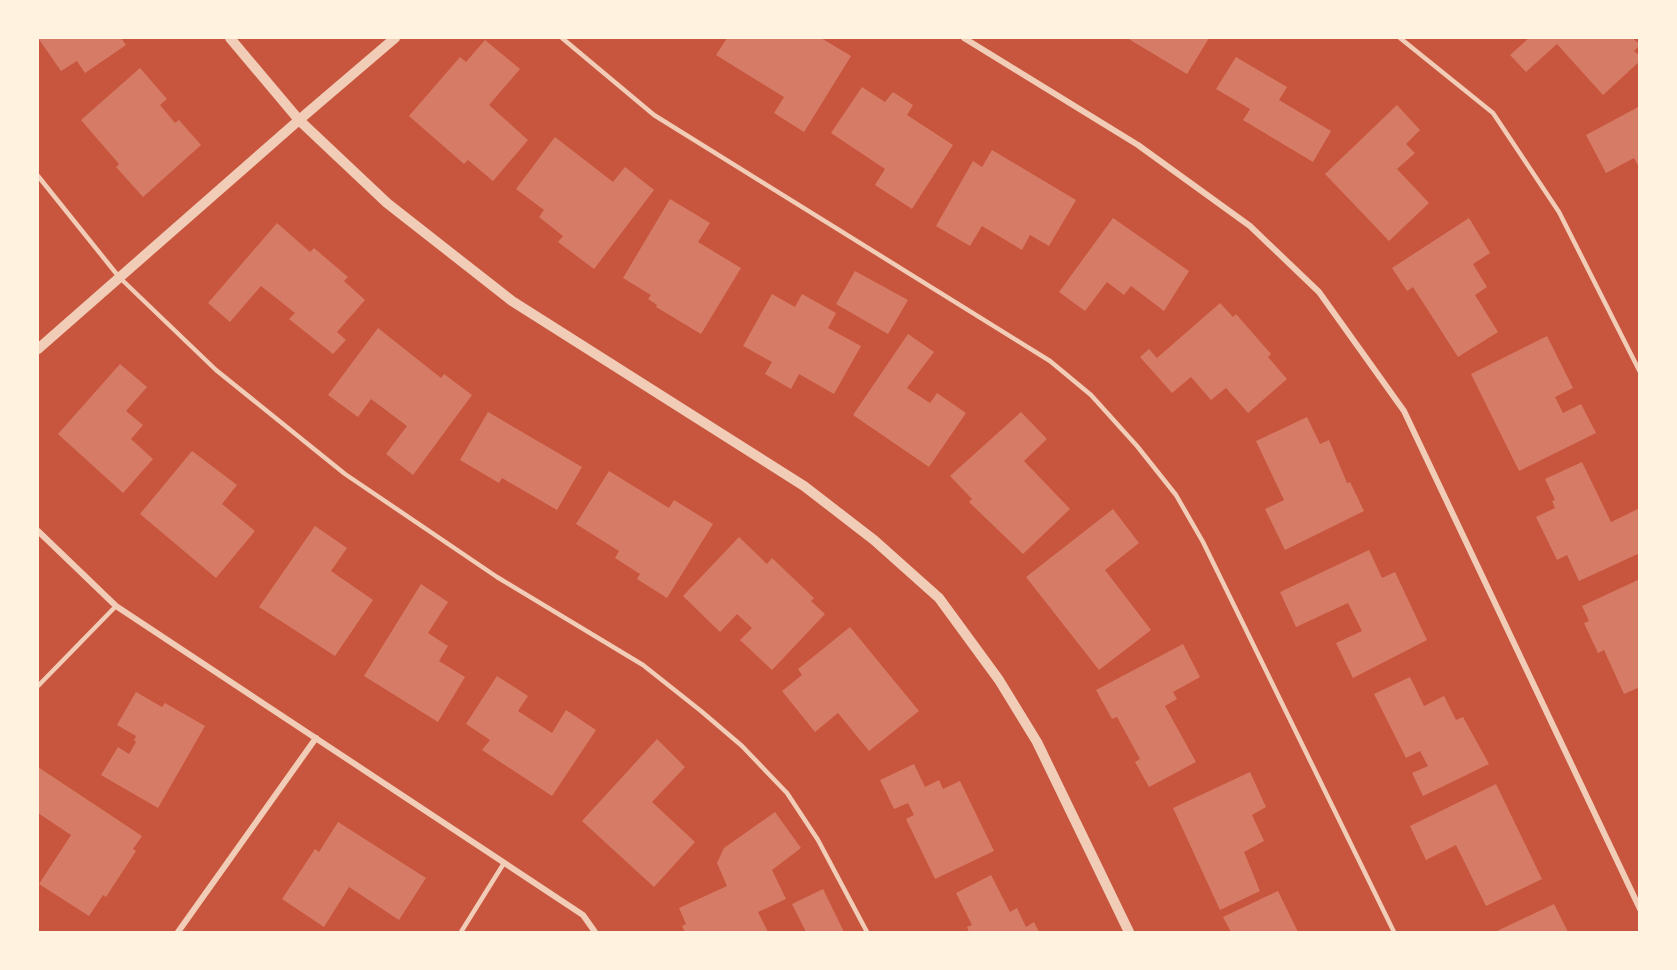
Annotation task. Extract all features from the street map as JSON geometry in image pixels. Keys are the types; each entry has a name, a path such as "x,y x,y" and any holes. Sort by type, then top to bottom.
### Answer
{"street":[{"path":"230,38 298,120 387,203 512,301 804,486 874,540 939,598 999,680 1037,742 1129,933"},
{"path":"38,348 395,38"},
{"path":"964,38 1148,151 1250,226 1319,292 1404,411 1640,909"},
{"path":"38,531 116,606 583,915 595,933"},
{"path":"178,933 316,738"}],"lane":[{"path":"562,38 654,115 1050,361 1091,395 1137,446 1176,495 1203,542 1394,933"},
{"path":"1400,38 1492,113 1559,212 1640,372"},
{"path":"38,176 119,277 216,370 345,474 497,577 643,665 742,746 787,792 818,840 867,933"},
{"path":"38,686 116,606"},
{"path":"461,933 504,863"}],"building":[{"path":"38,38 121,38 126,45 85,73 77,61 61,71"},
{"path":"727,38 821,38 851,56 804,132 774,113 784,97 716,55"},
{"path":"1127,38 1209,38 1187,74"},
{"path":"1529,38 1633,38 1640,45 1634,51 1640,56 1640,61 1603,95 1557,44 1526,72 1510,55"},
{"path":"485,40 520,69 489,105 528,140 493,181 468,160 464,164 409,116 460,57 466,62"},
{"path":"1236,57 1287,87 1279,100 1331,131 1313,162 1243,120 1250,109 1216,89"},
{"path":"140,68 167,99 160,105 175,123 179,120 201,145 143,197 116,167 119,164 81,120"},
{"path":"862,87 885,102 893,92 913,105 907,115 953,145 912,209 875,185 885,169 831,133"},
{"path":"1397,105 1420,130 1406,144 1415,153 1397,169 1429,203 1389,241 1325,174"},
{"path":"1640,106 1640,169 1634,158 1606,173 1586,135"},
{"path":"555,137 613,182 625,167 654,190 594,269 558,242 563,236 539,217 544,210 516,189"},
{"path":"992,150 1076,200 1049,246 1030,235 1022,250 982,226 970,246 936,226 973,161 982,167"},
{"path":"670,199 710,223 698,242 741,268 701,334 656,307 657,305 648,299 651,295 623,278"},
{"path":"1113,218 1189,271 1164,311 1131,286 1124,295 1107,282 1085,311 1059,292"},
{"path":"1469,218 1490,253 1473,264 1487,287 1475,295 1498,332 1458,357 1413,287 1407,291 1392,268"},
{"path":"277,223 310,252 314,248 348,277 344,281 365,300 337,332 346,340 333,354 289,319 295,313 261,286 230,322 208,303"},
{"path":"855,271 908,300 888,334 836,304"},
{"path":"772,294 795,307 802,294 836,313 828,328 861,346 834,394 799,374 791,389 765,374 772,362 743,346"},
{"path":"1220,303 1233,317 1236,314 1271,354 1268,357 1287,379 1248,413 1226,388 1211,400 1191,377 1172,393 1140,357 1149,349 1157,358"},
{"path":"378,328 441,378 444,374 472,395 413,475 386,454 407,426 371,399 358,417 328,395"},
{"path":"908,334 934,352 907,388 930,403 937,393 966,413 929,467 853,415"},
{"path":"1547,336 1573,388 1555,397 1563,413 1581,404 1596,433 1519,471 1471,374"},
{"path":"120,364 147,387 126,411 143,425 131,439 153,459 123,493 58,434"},
{"path":"488,412 582,467 557,510 502,478 499,483 460,460"},
{"path":"1021,412 1047,439 1024,461 1070,509 1023,554 969,502 972,499 950,476"},
{"path":"1307,417 1320,444 1329,440 1347,483 1350,482 1364,511 1285,550 1265,509 1284,500 1256,441"},
{"path":"192,451 237,485 222,504 255,531 216,578 140,514"},
{"path":"1582,462 1611,522 1640,508 1640,553 1579,581 1567,555 1557,560 1536,517 1555,508 1552,501 1555,500 1545,479"},
{"path":"609,471 669,508 674,500 713,524 667,598 637,579 640,574 615,558 619,551 576,524"},
{"path":"1113,509 1139,543 1105,570 1151,630 1099,670 1026,577"},
{"path":"315,526 347,548 331,571 373,600 335,656 259,607"},
{"path":"739,537 767,564 772,558 814,598 811,601 825,614 772,670 740,640 752,628 737,614 720,632 683,596"},
{"path":"1369,550 1382,578 1395,572 1427,640 1353,678 1336,643 1362,631 1348,603 1296,627 1280,592"},
{"path":"1640,579 1640,687 1624,694 1604,650 1598,653 1584,623 1589,621 1582,606"},
{"path":"421,584 448,602 428,633 448,646 439,661 465,677 438,722 364,676"},
{"path":"850,627 919,711 869,751 838,713 815,732 782,691 802,675 798,669"},
{"path":"1183,644 1200,677 1173,692 1177,699 1165,706 1196,762 1149,787 1135,762 1140,759 1117,717 1112,719 1096,690"},
{"path":"497,676 528,696 518,711 552,733 566,710 596,730 552,796 482,750 490,740 466,724"},
{"path":"1410,677 1424,706 1444,696 1456,720 1463,717 1489,764 1423,796 1412,773 1428,766 1420,751 1406,758 1374,694"},
{"path":"136,692 162,707 165,703 205,726 158,808 101,775 118,747 129,754 136,742 134,740 136,736 117,725"},
{"path":"657,739 685,767 652,802 695,842 654,887 582,821"},
{"path":"914,764 925,787 939,780 943,789 960,781 994,851 935,879 906,819 914,815 908,803 894,809 880,780"},
{"path":"38,767 142,836 133,849 136,851 106,897 103,895 89,916 39,884 71,835 38,813"},
{"path":"1250,772 1266,807 1252,815 1264,841 1244,852 1260,891 1220,910 1173,808"},
{"path":"1496,784 1542,879 1486,906 1456,845 1426,860 1410,826"},
{"path":"775,812 801,848 772,870 786,899 758,912 768,932 685,932 682,926 686,924 679,908 727,886 717,863 724,848"},
{"path":"338,822 426,878 399,920 349,887 324,927 282,899 315,849 319,852"},
{"path":"991,875 1010,912 1017,908 1026,927 1034,922 1039,932 969,932 967,927 972,925 956,893"},
{"path":"823,889 844,932 806,932 792,904"},
{"path":"1278,891 1298,932 1231,932 1223,917"},
{"path":"1554,904 1568,932 1495,932"}]}
